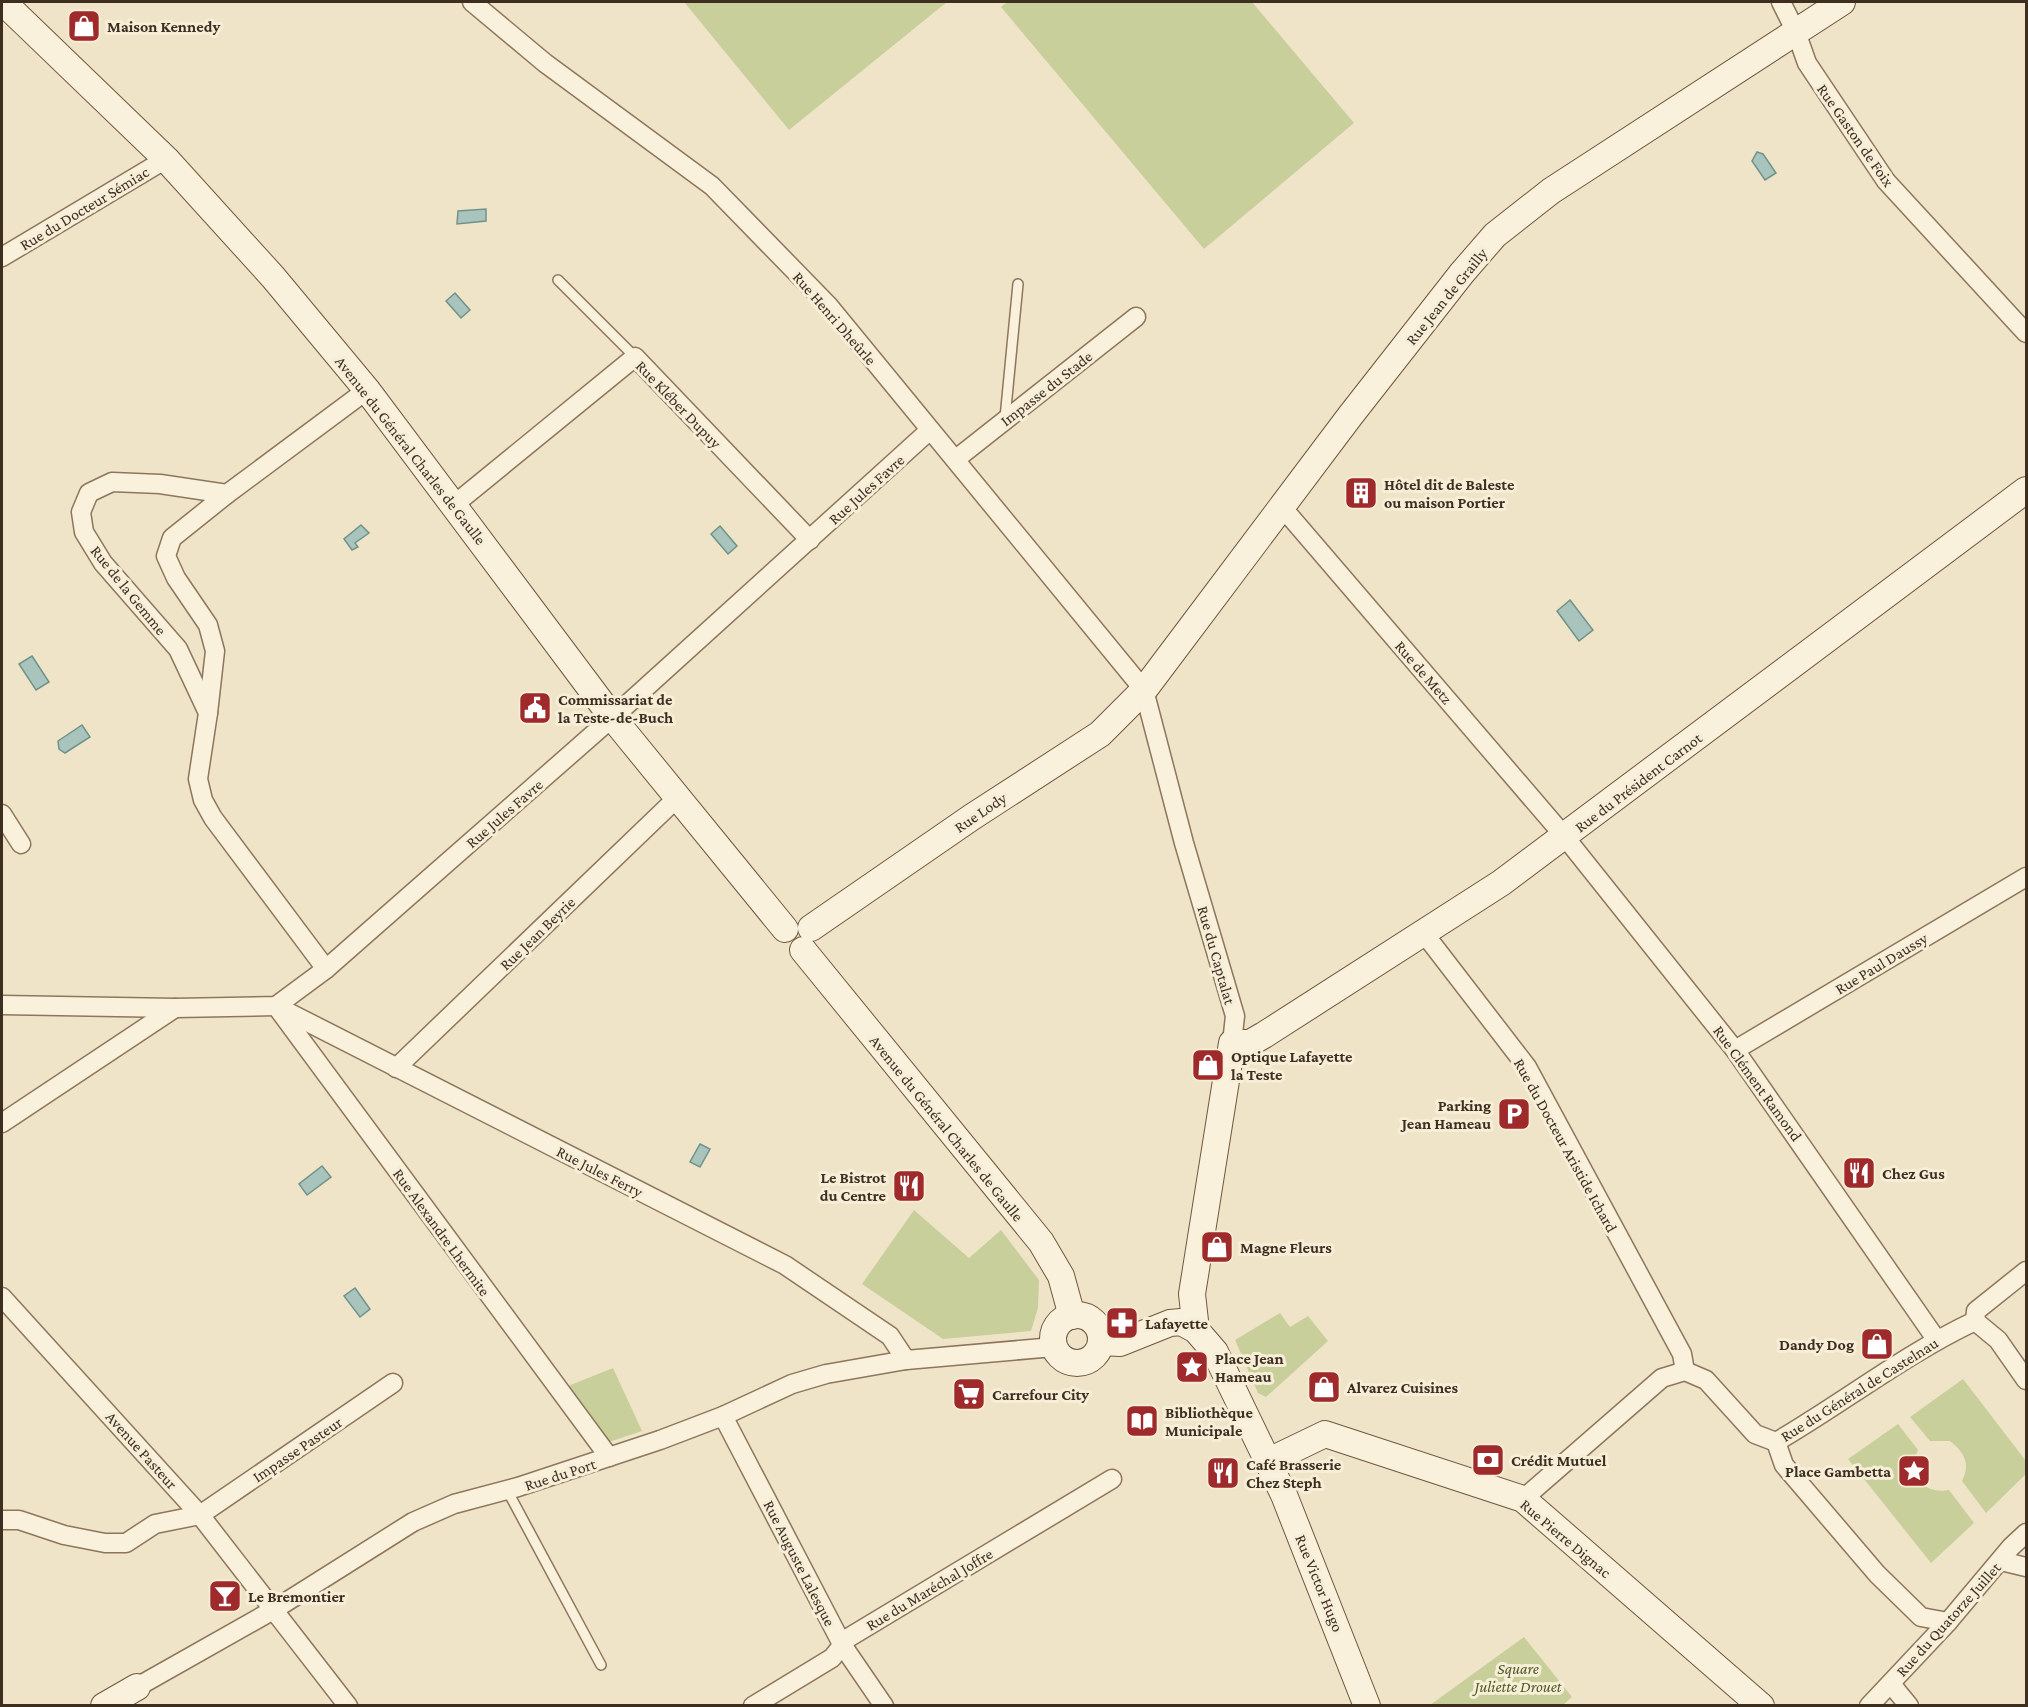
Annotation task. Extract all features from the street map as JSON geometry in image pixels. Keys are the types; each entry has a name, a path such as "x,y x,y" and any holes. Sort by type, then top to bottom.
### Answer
{"street":[{"name":"Rue Henri Dheûrle","path":"472,2 545,63 712,186 828,305 1144,690"},
{"name":"Rue Gaston de Foix","path":"1780,2 1796,32 1806,63 1886,181 2026,333"},
{"name":"Rue Jean de Grailly","path":"1144,690 1350,416 1495,235 1551,191 1842,2"},
{"name":"Avenue du Général Charles de Gaulle","path":"7,13 166,159 273,277 367,390 455,504 612,717 785,929 797,920 806,923 807,939 1041,1242 1061,1276 1072,1316"},
{"name":"Rue du Docteur Sémiac","path":"2,257 166,159"},
{"name":"Impasse du Stade","path":"956,459 1136,317"},
{"name":"Rue Kléber Dupuy","path":"455,504 635,357 810,540"},
{"path":"326,969 213,818 203,800 198,779 215,651 208,625 176,578 166,556 172,538 367,390"},
{"name":"Rue Jules Favre","path":"276,1006 326,969 612,717 930,430"},
{"name":"Rue de la Gemme","path":"208,713 178,649 103,563 84,532 81,512 89,493 112,482 160,484 227,494"},
{"name":"Rue du Président Carnot","path":"1232,1043 1250,1042 1264,1035 1501,883 2026,490"},
{"name":"Rue de Metz","path":"1282,507 1565,837"},
{"name":"Rue Lody","path":"807,939 982,811 1100,734 1144,690"},
{"name":"Rue du Captalat","path":"1144,690 1184,843 1235,1016 1192,1294 1196,1330"},
{"name":"Rue Jean Beyrie","path":"396,1068 677,798"},
{"path":"2,814 21,844"},
{"name":"Rue Clément Ramond","path":"1565,837 1736,1050 1936,1340"},
{"name":"Rue Paul Daussy","path":"1736,1050 2026,876"},
{"name":"Rue du Docteur Aristide Ichard","path":"1423,932 1527,1067 1682,1354 1685,1371"},
{"path":"2,1005 175,1008 276,1006"},
{"name":"Rue Jules Ferry","path":"276,1006 785,1265 891,1336 906,1360"},
{"name":"Rue Alexandre Lhermite","path":"276,1006 609,1457"},
{"path":"2,1123 175,1008"},
{"name":"Rue du Général de Castelnau","path":"1685,1371 1706,1380 1755,1434 1776,1442 1863,1389 1936,1340 1975,1321 1976,1311 2026,1271"},
{"name":"Avenue Pasteur","path":"2,1297 201,1515 348,1706"},
{"path":"1095,1351 1101,1334 1094,1321 1087,1317 1072,1316 1059,1324 1053,1339 1054,1347 1068,1362 1095,1351 1118,1358 1148,1343 1196,1330 1215,1352 1269,1461"},
{"path":"1975,1321 1998,1340 2026,1380"},
{"name":"Rue du Port","path":"104,1706 275,1609 413,1522 454,1504 507,1490 609,1457 723,1416 792,1384 826,1374 906,1360 1054,1347"},
{"path":"1523,1499 1662,1378 1685,1371"},
{"name":"Impasse Pasteur","path":"201,1515 393,1383"},
{"name":"Rue Auguste Lalesque","path":"723,1416 843,1646 884,1706"},
{"name":"Rue Pierre Dignac","path":"1269,1461 1325,1434 1523,1499 1761,1706"},
{"path":"1776,1442 1784,1465 1877,1574 1921,1617 1948,1622"},
{"name":"Rue Victor Hugo","path":"1269,1461 1325,1593 1367,1706"},
{"name":"Rue du Maréchal Joffre","path":"753,1706 832,1658 848,1638 1112,1479"},
{"path":"2,1520 19,1520 64,1535 95,1541 126,1543 155,1524 201,1515"},
{"name":"Rue du Quatorze Juillet","path":"1869,1706 1948,1622 2026,1533"},
{"path":"2001,1561 2026,1567"},
{"path":"1891,1684 1909,1706"}],"lane":[{"path":"558,280 635,357"},
{"path":"1005,420 1018,284"},
{"path":"507,1490 601,1665"}],"green space":[{"path":"684,2 947,2 789,130"},
{"path":"1007,2 1252,2 1354,123 1204,249 1001,7"},
{"path":"914,1210 969,1258 1001,1230 1039,1280 1038,1308 1031,1331 943,1339 862,1284"},
{"path":"1280,1313 1290,1327 1308,1316 1328,1341 1266,1397 1258,1393 1235,1340"},
{"path":"613,1368 642,1431 606,1443 568,1386"},
{"path":"1963,1379 2026,1461 2026,1474 1986,1513 1962,1481 1966,1464 1959,1450 1950,1441 1930,1441 1910,1417"},
{"path":"1898,1424 1918,1450 1915,1467 1920,1481 1932,1489 1949,1490 1974,1523 1931,1563 1848,1459"},
{"name":"Square Juliette Drouet","path":"1524,1637 1572,1697 1563,1705 1430,1705"}],"water":[{"path":"1757,152 1763,154 1776,173 1765,180 1752,161"},
{"path":"486,209 486,221 457,224 458,211"},
{"path":"455,293 470,310 461,318 446,301"},
{"path":"361,525 369,533 355,543 358,547 352,550 344,539"},
{"path":"720,526 737,546 728,554 711,534"},
{"path":"1570,600 1593,630 1579,641 1557,611"},
{"path":"32,656 49,682 36,690 19,664"},
{"path":"82,725 90,737 65,753 59,749 58,741"},
{"path":"700,1144 710,1149 700,1167 690,1162"},
{"path":"322,1166 331,1177 307,1195 299,1184"},
{"path":"355,1288 370,1309 360,1317 344,1296"}],"place":[{"name":"Maison Kennedy","path":"84,26"},
{"name":"Hôtel dit de Baleste ou maison Portier","path":"1361,493"},
{"name":"Commissariat de la Teste-de-Buch","path":"535,708"},
{"name":"Optique Lafayette la Teste","path":"1208,1065"},
{"name":"Parking Jean Hameau","path":"1514,1114"},
{"name":"Chez Gus","path":"1859,1173"},
{"name":"Le Bistrot du Centre","path":"909,1186"},
{"name":"Magne Fleurs","path":"1217,1247"},
{"name":"Lafayette","path":"1122,1323"},
{"name":"Dandy Dog","path":"1877,1344"},
{"name":"Place Jean Hameau","path":"1192,1367"},
{"name":"Alvarez Cuisines","path":"1324,1387"},
{"name":"Carrefour City","path":"969,1394"},
{"name":"Bibliothèque Municipale","path":"1142,1421"},
{"name":"Crédit Mutuel","path":"1488,1460"},
{"name":"Place Gambetta","path":"1914,1471"},
{"name":"Café Brasserie Chez Steph","path":"1223,1473"},
{"name":"Le Bremontier","path":"225,1596"}]}
